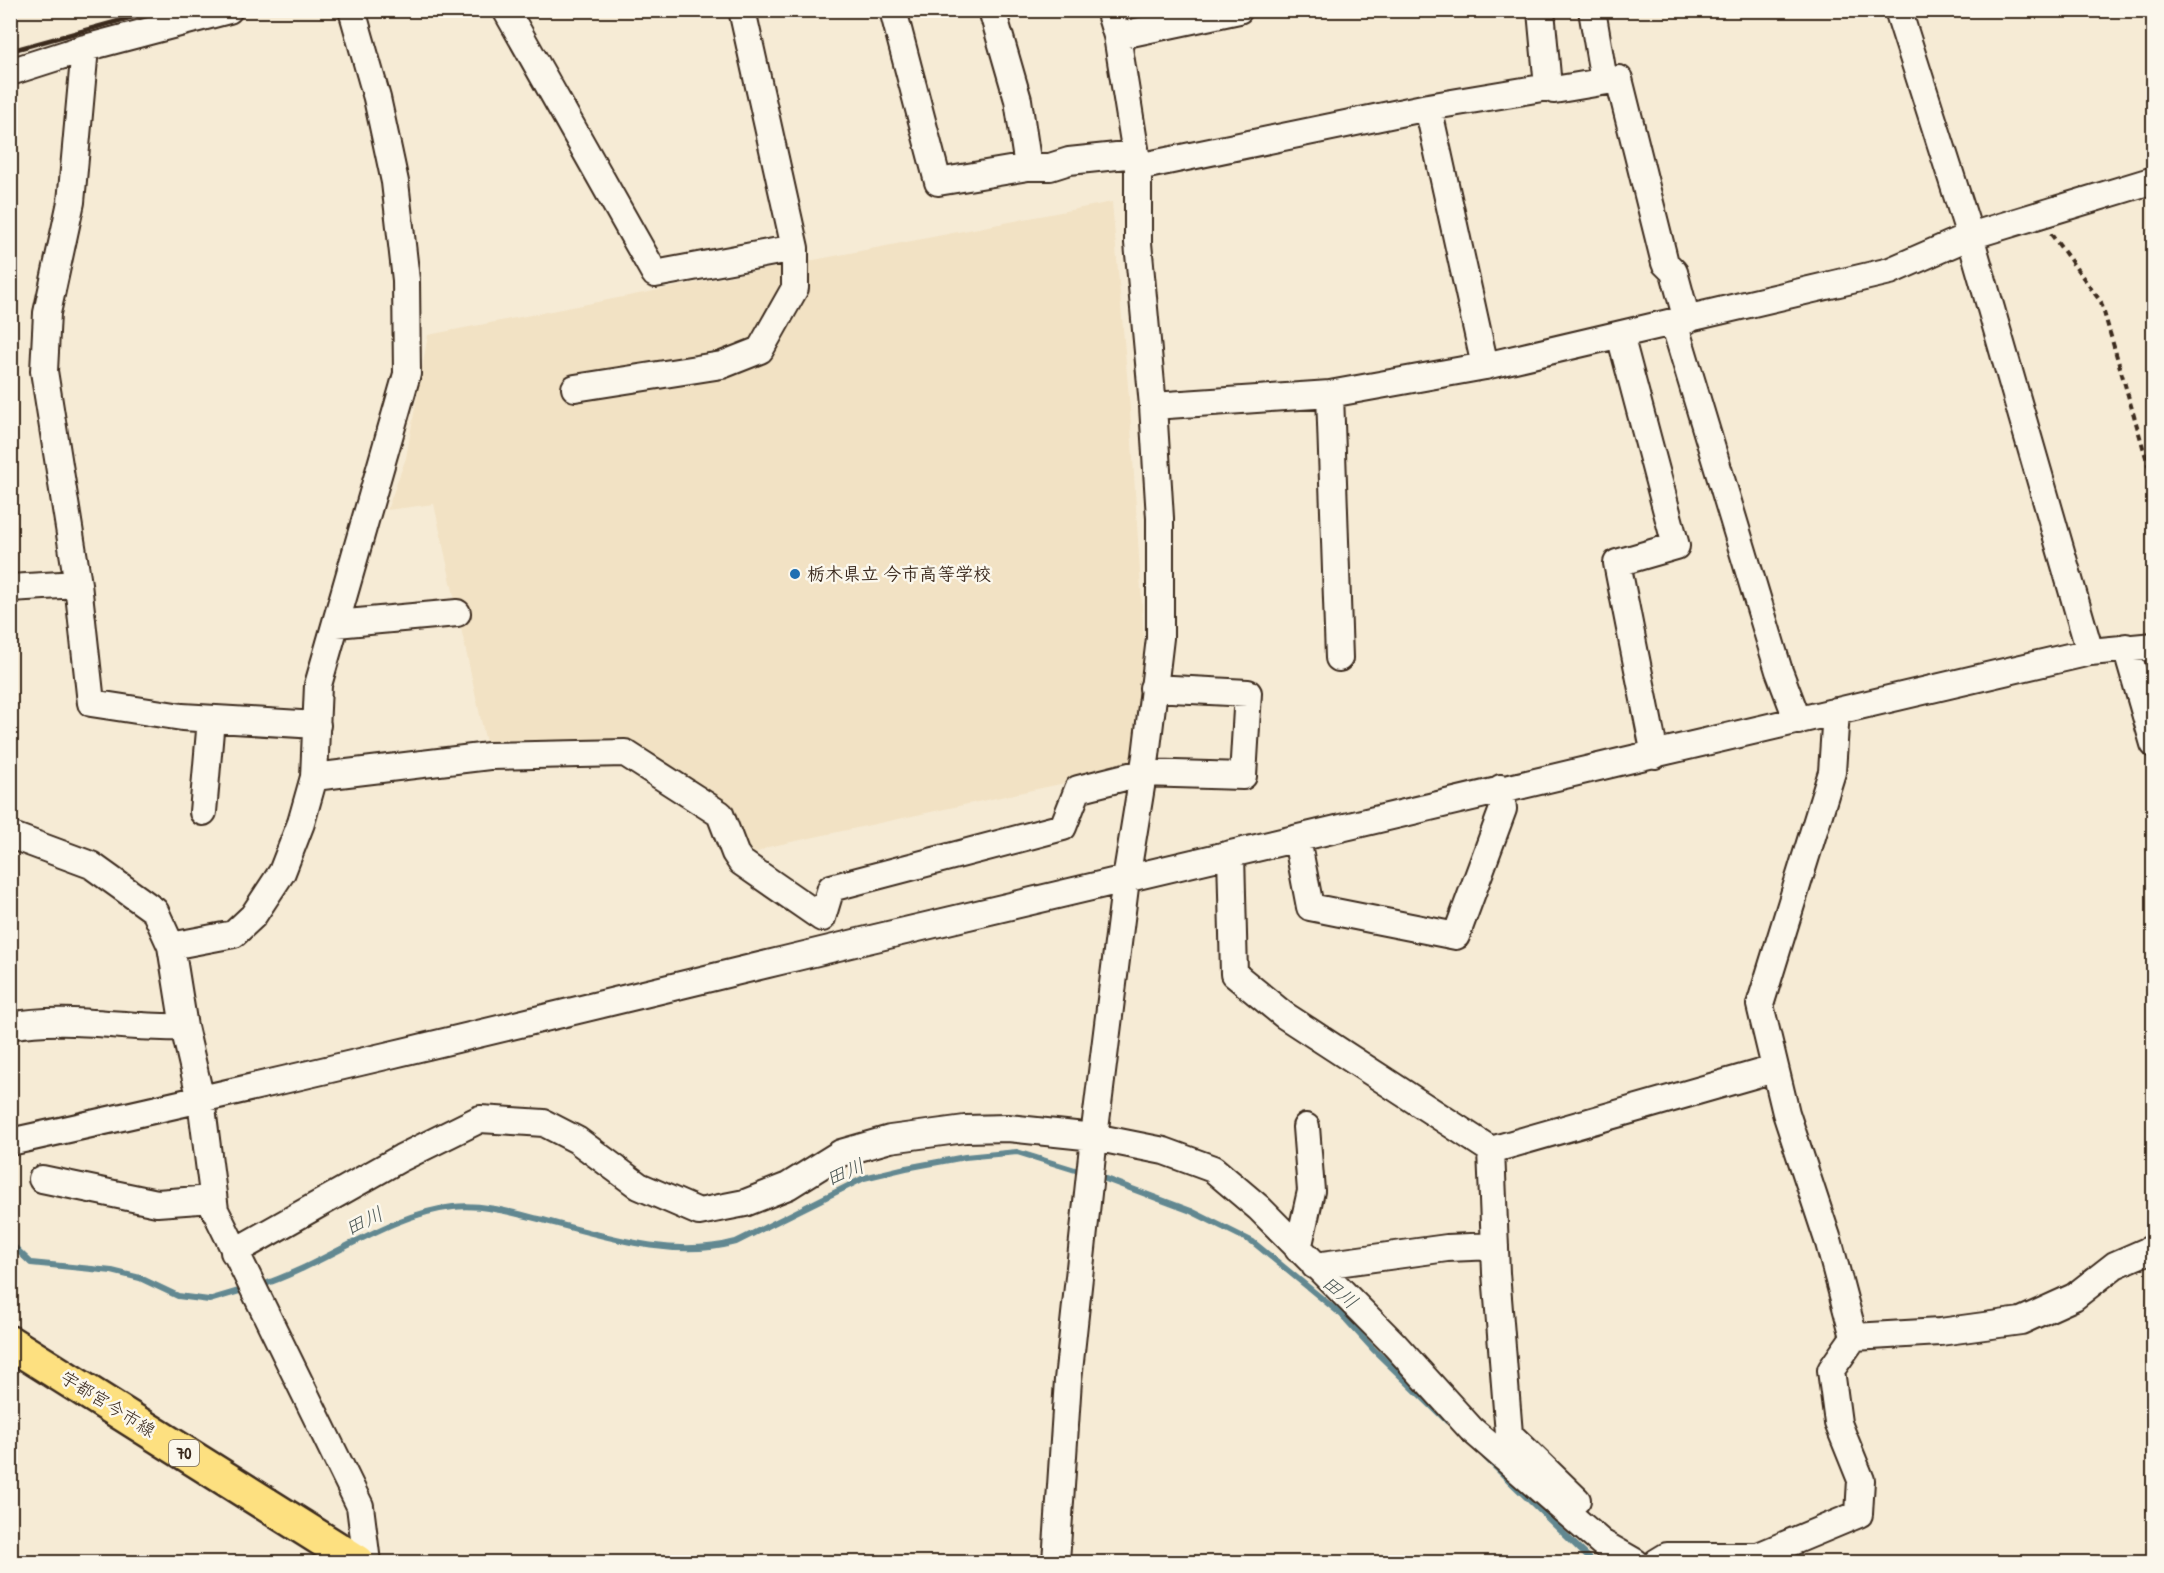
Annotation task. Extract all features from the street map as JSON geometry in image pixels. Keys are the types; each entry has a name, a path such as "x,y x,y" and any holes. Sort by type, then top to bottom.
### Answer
{"main road":[{"name":"宇都宮今市線","path":"10,1343 358,1563"}],"street":[{"path":"10,72 85,48 230,10"},
{"path":"171,946 234,934 253,916 282,872 301,823 314,777 318,685 407,374 406,280 395,182 377,98 352,10"},
{"path":"506,10 655,274 795,249"},
{"path":"575,388 723,365 760,350 795,288 795,249 742,10"},
{"path":"892,10 938,182 1028,167 1050,167 1070,161 1137,160 1428,107 1548,87 1554,90 1619,79 1665,263 1674,272 1680,321 1779,671 1798,721"},
{"path":"992,10 1018,100 1028,167"},
{"path":"1056,1563 1068,1380 1094,1137 1126,879 1141,773 1146,756 1160,638 1160,518 1153,406 1138,243 1137,160 1117,36 1109,10"},
{"path":"1117,36 1239,10"},
{"path":"1592,10 1604,81"},
{"path":"1898,10 1970,236 2090,652"},
{"path":"1541,11 1548,87"},
{"path":"85,48 71,202 47,313 44,371 78,584 91,703 182,717 317,725"},
{"path":"1428,107 1485,366"},
{"path":"1153,406 1330,394 1485,366 1890,271 1970,236 2036,214 2154,180"},
{"path":"1620,335 1676,546 1617,563 1655,755"},
{"path":"1330,394 1340,658"},
{"path":"10,588 78,584"},
{"path":"336,624 457,613"},
{"path":"10,1142 201,1100 1297,839 1501,788 1655,755 2090,652 2154,646"},
{"path":"2126,647 2154,744"},
{"path":"314,777 489,756 625,753 720,814 735,853 741,862 822,918 831,888 1063,827 1078,789 1141,773 1243,776 1248,693 1153,688"},
{"path":"1657,1563 1667,1556 1758,1556 1859,1514 1861,1480 1838,1423 1831,1370 1854,1337 1829,1243 1774,1069 1760,1005 1833,772 1836,711"},
{"path":"203,812 212,718"},
{"path":"1297,839 1310,907 1456,936 1503,809 1501,788"},
{"path":"10,835 91,865 155,911 171,946 184,1027 201,1100 215,1210 360,1506 367,1563"},
{"path":"1231,854 1234,974 1284,1015 1491,1150 1774,1069"},
{"path":"10,1026 66,1021 150,1028 184,1027"},
{"path":"234,1252 392,1163 480,1119 544,1123 577,1140 639,1186 699,1212 745,1203 788,1186 841,1153 890,1139 965,1130 1008,1128 1094,1137 1164,1151 1213,1169 1258,1208 1395,1344 1471,1429 1602,1543 1635,1563"},
{"path":"1306,1127 1311,1191 1307,1257"},
{"path":"1491,1150 1495,1246 1509,1434 1557,1483 1650,1563"},
{"path":"42,1179 157,1203 213,1199"},
{"path":"1307,1257 1495,1246"},
{"path":"1854,1337 1940,1332 2021,1321 2074,1297 2115,1265 2154,1248"}],"path":[{"path":"2036,214 2101,302 2154,485"}],"shaded area":[{"name":"栃木県立 今市高等学校","path":"1112,202 1130,409 1144,639 1135,768 768,847 743,860 728,821 627,749 488,752 434,504 387,510 406,458 428,335"}],"waterway":[{"name":"田川","path":"259,1286 307,1266 404,1219 453,1207 496,1209 611,1238 661,1247 711,1247 736,1242 864,1178 906,1168 965,1157 1017,1152 1085,1173"},
{"name":"田川","path":"1095,1175 1191,1211 1253,1242 1342,1315 1373,1349 1447,1421"},
{"name":"田川","path":"10,1243 31,1263 112,1271 140,1278 178,1296 209,1300 246,1289"},
{"name":"田川","path":"1485,1457 1593,1562"}],"railway":[{"path":"10,51 158,10"}],"place":[{"name":"栃木県立 今市高等学校","path":"795,574"}]}
